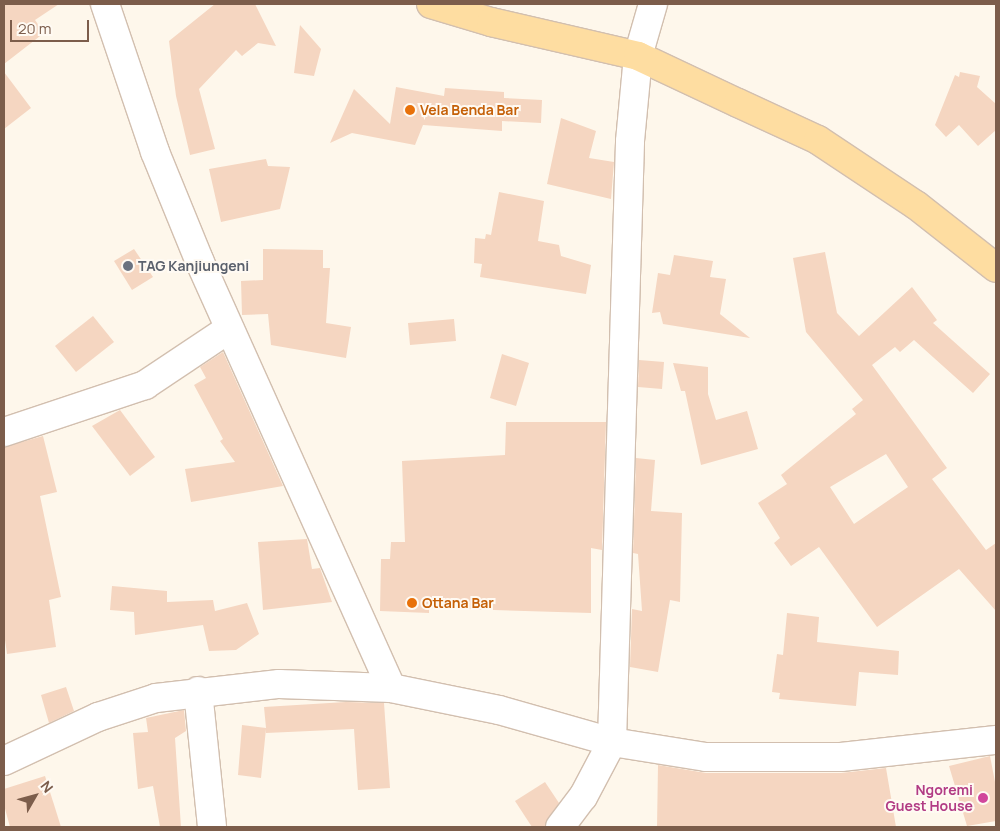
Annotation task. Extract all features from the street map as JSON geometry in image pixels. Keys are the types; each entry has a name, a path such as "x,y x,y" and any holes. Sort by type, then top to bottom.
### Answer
{"main road":[{"path":"431,4 491,22 638,56 818,140 916,205 996,268"}],"street":[{"path":"105,4 155,152 229,329 391,688"},
{"path":"560,827 583,797 612,742 630,141 638,56 653,4"},
{"path":"4,432 145,385 229,329"},
{"path":"4,761 98,717 156,698 198,691 279,684 391,688 499,710 612,742 706,757 842,757 996,740"},
{"path":"198,691 212,827"}],"building":[{"path":"4,4 59,4 35,20 44,33 4,64"},
{"path":"215,4 255,4 276,46 258,43 242,56 236,50 199,89 215,149 190,155 176,96 169,41"},
{"path":"300,25 321,49 314,76 294,73"},
{"path":"4,72 31,108 4,129"},
{"path":"960,72 980,76 977,87 996,104 996,130 978,146 959,125 946,137 935,125 955,75 959,77"},
{"path":"396,87 444,96 445,88 504,92 504,98 542,100 541,123 502,121 502,131 423,125 415,145 352,133 330,143 354,89 390,124"},
{"path":"561,118 596,131 589,158 614,162 611,199 547,184"},
{"path":"266,159 268,166 290,167 280,209 221,222 209,169"},
{"path":"499,192 544,201 538,241 559,245 561,256 591,265 586,294 480,277 482,264 474,263 475,238 485,239 486,234 491,235"},
{"path":"134,249 153,277 132,290 114,261"},
{"path":"263,249 323,250 323,268 330,268 326,323 351,327 346,358 271,345 268,314 242,315 241,281 263,280"},
{"path":"825,252 837,313 859,336 912,287 937,320 933,323 990,374 973,393 914,340 900,352 895,347 872,365 947,468 932,479 986,550 996,543 996,611 959,569 877,627 819,547 791,566 774,543 780,538 758,503 787,484 781,475 856,414 852,409 863,400 806,332 793,258","holes":["886,454 908,487 854,524 830,487"]},
{"path":"674,255 713,261 710,277 726,279 720,314 750,338 663,324 660,312 652,313 658,273 670,275"},
{"path":"93,316 114,342 76,372 55,346"},
{"path":"454,319 456,341 410,345 408,323"},
{"path":"223,352 283,486 191,502 185,469 235,462 220,441 223,439 194,385 206,378 200,367"},
{"path":"502,354 529,363 516,406 490,398"},
{"path":"639,360 664,362 662,389 638,387"},
{"path":"673,363 708,367 708,394 716,420 747,411 758,449 701,465 685,391 681,391"},
{"path":"120,410 155,457 130,476 92,426"},
{"path":"506,422 606,422 602,550 591,548 591,613 429,608 429,613 380,611 381,559 390,559 391,542 405,542 402,461 505,455"},
{"path":"43,436 57,492 40,496 61,597 49,600 56,647 7,654 4,633 4,447"},
{"path":"636,458 655,460 651,511 682,513 680,602 670,600 658,672 630,667 632,609 642,611 638,554 633,553"},
{"path":"307,539 312,569 320,568 332,602 263,610 258,542"},
{"path":"112,586 167,591 167,602 213,600 215,611 247,603 259,634 236,650 209,651 203,625 135,635 134,612 110,610"},
{"path":"787,613 819,617 817,642 899,651 898,675 859,672 856,706 779,699 780,693 772,692 777,654 783,655"},
{"path":"66,687 74,711 49,723 41,695"},
{"path":"346,702 384,703 390,788 358,790 354,729 266,733 266,729 261,778 238,775 242,725 266,728 264,707"},
{"path":"184,710 186,731 175,738 181,827 160,827 153,786 138,789 133,733 148,732 146,718"},
{"path":"990,756 996,787 996,821 967,826 949,766"},
{"path":"658,765 706,773 841,773 886,768 896,827 657,827"},
{"path":"45,776 61,827 10,827 4,805 4,789"},
{"path":"545,782 559,803 545,827 532,827 515,801"}],"place":[{"name":"Vela Benda Bar","path":"410,110"},
{"name":"TAG Kanjiungeni","path":"128,266"},
{"name":"Ottana Bar","path":"412,603"},
{"name":"Ngoremi Guest House","path":"983,798"}]}
